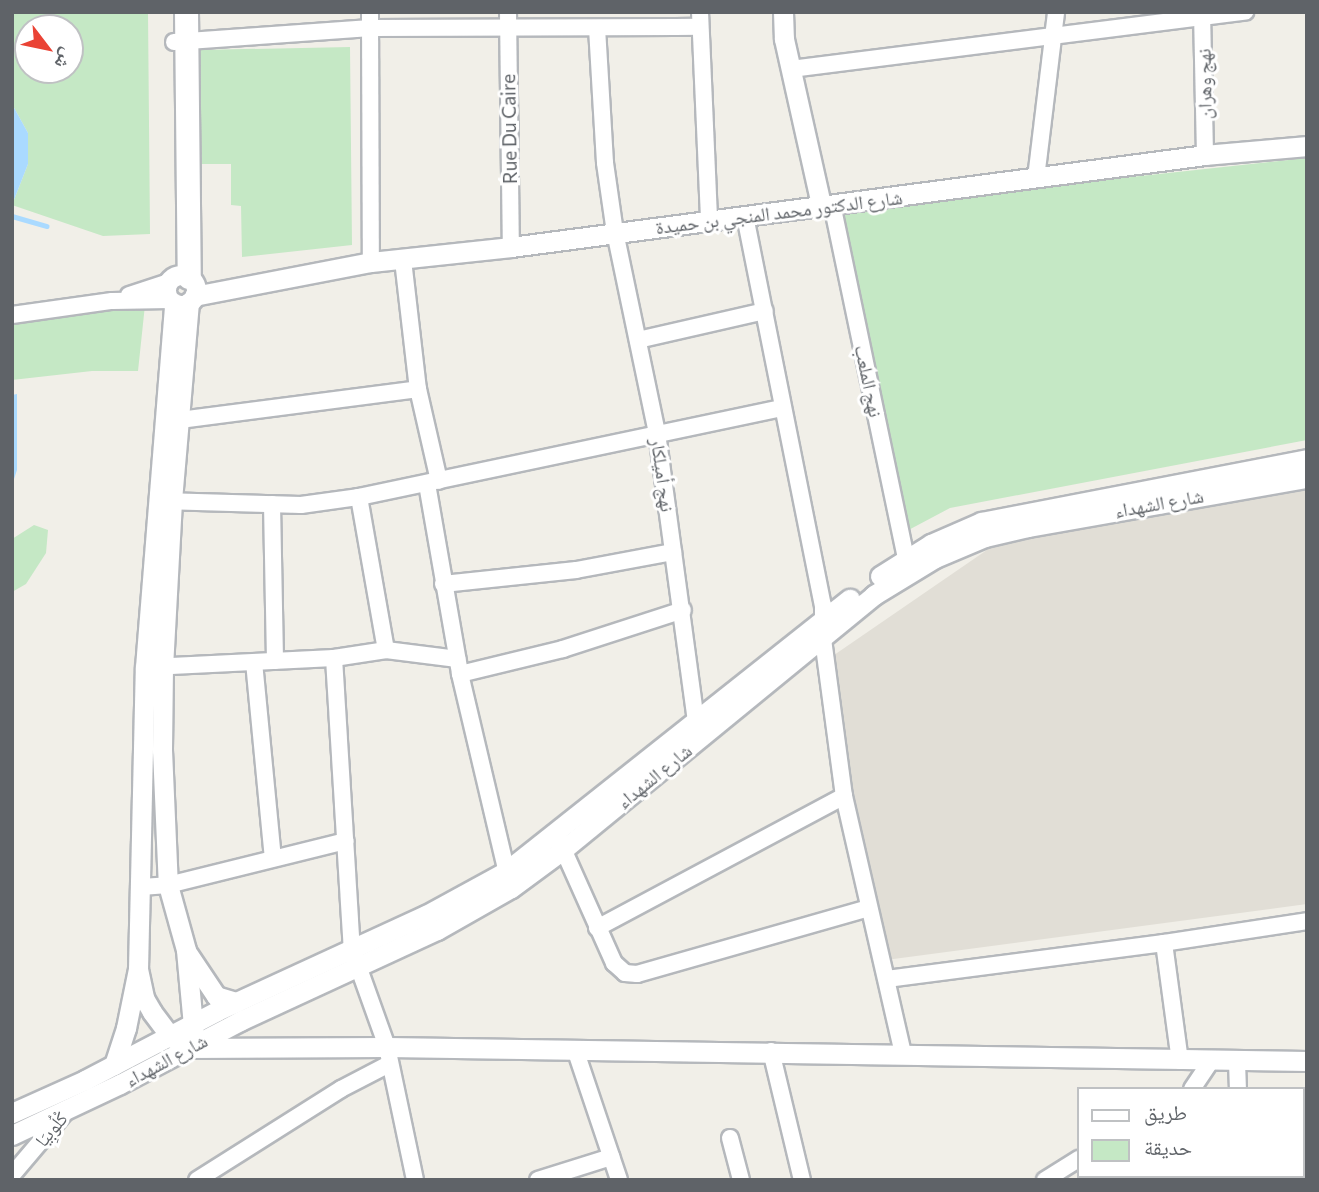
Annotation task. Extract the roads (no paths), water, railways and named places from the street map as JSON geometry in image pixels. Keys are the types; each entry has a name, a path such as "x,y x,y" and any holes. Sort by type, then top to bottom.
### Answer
{"main road":[{"path":"174,12 180,42 181,290"},
{"path":"180,42 186,12"}],"street":[{"path":"783,12 784,39 826,205"},
{"path":"1036,178 1056,12"},
{"path":"791,69 886,59 1202,15 1245,12"},
{"name":"نهج وهران","path":"1202,15 1205,155"},
{"path":"180,42 370,20 508,20 597,28 632,19 700,20 709,221"},
{"path":"370,20 371,262"},
{"name":"Rue Du Caire","path":"508,20 511,247"},
{"name":"نهج أميلكار","path":"597,28 605,163 615,232 657,433 696,721"},
{"name":"شارع الدكتور محمد المنجي بن حميدة","path":"181,290 252,284 371,262 511,247 1205,155 1307,146"},
{"name":"نهج الملعب","path":"826,205 906,557"},
{"path":"745,216 823,619 823,639 844,796 903,1053"},
{"path":"403,260 418,389 433,483 443,584 459,667 508,880"},
{"path":"12,315 181,290"},
{"path":"165,501 180,420 181,290"},
{"path":"114,1065 126,1028 138,968 154,667 181,290"},
{"path":"638,340 765,311"},
{"path":"180,420 418,389"},
{"path":"165,501 301,505 359,497 783,408"},
{"name":"شارع الشهداء","path":"560,842 696,721 823,619 906,557 1026,512 1307,459"},
{"name":"شارع الشهداء","path":"12,1135 67,1110 192,1038 355,958 391,941 437,930 560,842 904,575 964,536 1307,478"},
{"path":"359,497 386,650"},
{"path":"272,505 275,661"},
{"path":"443,584 576,570 673,552"},
{"path":"154,667 334,658 386,650 459,667 563,649 683,610"},
{"path":"334,658 355,958 388,1055 415,1180"},
{"path":"254,662 273,858"},
{"path":"154,667 168,885 186,950 192,1038"},
{"path":"597,928 844,796"},
{"path":"141,887 168,885 346,841"},
{"path":"560,842 597,928 619,970 637,974 869,908"},
{"path":"887,979 1164,943 1307,921"},
{"path":"1164,943 1180,1061"},
{"path":"186,950 216,996 236,1002"},
{"name":"شارع الشهداء","path":"192,1038 236,1002 355,958"},
{"path":"138,968 144,998 170,1035 388,1055 575,1049 903,1053 1237,1062 1307,1061"},
{"name":"شارع الشهداء","path":"12,1113 85,1080 170,1035"},
{"path":"575,1049 619,1180"},
{"path":"771,1051 802,1180"},
{"path":"197,1180 341,1089 388,1055"},
{"path":"1193,1087 1211,1061"},
{"path":"1237,1062 1238,1087"},
{"name":"كْلُوبِيَا","path":"12,1175 67,1110 85,1080"},
{"path":"730,1138 741,1180"},
{"path":"538,1180 611,1157"},
{"path":"1045,1180 1078,1160"}],"water":[{"path":"12,104 28,133 28,164 12,205"},
{"path":"17,394 17,470 12,485 12,395"}],"waterway":[{"path":"12,216 47,226"}]}
